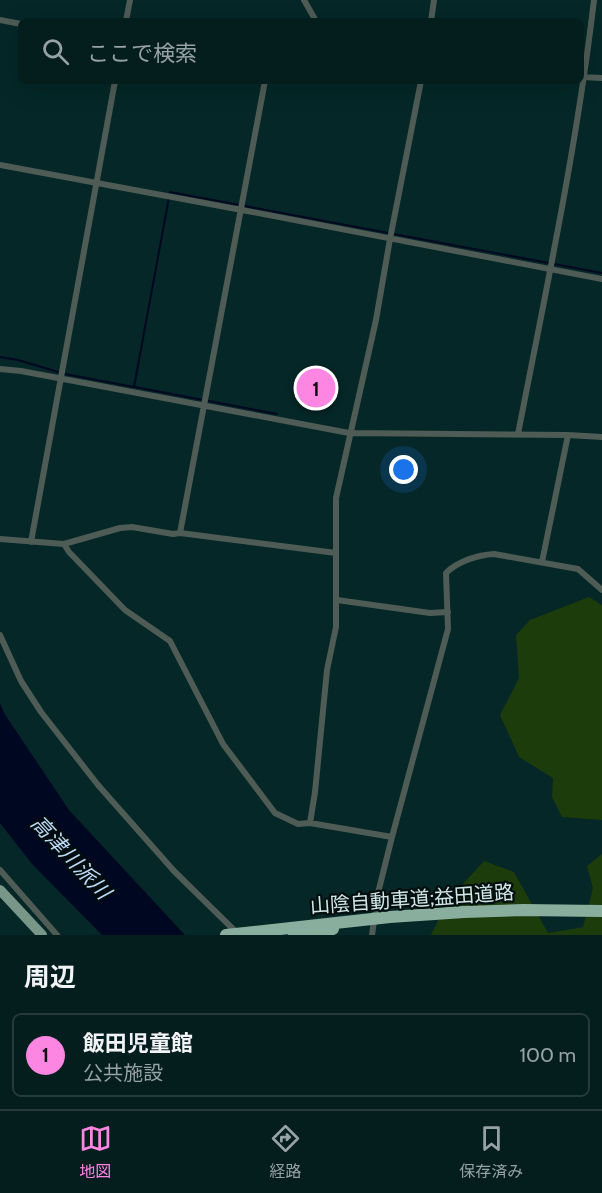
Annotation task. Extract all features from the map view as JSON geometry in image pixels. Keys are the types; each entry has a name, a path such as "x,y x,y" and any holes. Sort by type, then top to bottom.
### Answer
{"highway":[{"name":"山陰自動車道;益田道路","path":"226,935 390,917 602,911"},
{"name":"山陰自動車道;益田道路","path":"523,913 602,918"},
{"name":"山陰自動車道;益田道路","path":"278,935 464,915"},
{"path":"294,935 333,929"}],"main road":[{"path":"0,890 42,935"}],"street":[{"path":"127,18 130,0"},
{"path":"304,0 314,18"},
{"path":"431,18 434,0"},
{"path":"584,64 594,0"},
{"path":"0,20 18,23"},
{"path":"584,77 602,78"},
{"path":"31,542 114,84"},
{"path":"180,533 264,84"},
{"path":"310,823 327,670 336,627 336,498 376,320 420,84"},
{"path":"518,434 550,269 581,84"},
{"path":"0,165 602,279"},
{"path":"0,369 21,370 349,433 602,437"},
{"path":"542,562 568,435"},
{"path":"0,539 64,544 120,528 132,527 336,553"},
{"path":"64,544 125,610 170,640 223,744 275,813 298,824 310,823 392,837"},
{"path":"372,935 378,893 448,629 446,573 453,566 483,554 494,554 578,569 602,590"},
{"path":"337,600 430,613 448,612"},
{"path":"0,635 21,681 36,704 98,785 174,871 239,935"},
{"path":"0,870 57,935"}],"green space":[{"path":"589,597 602,605 602,820 562,817 552,797 553,778 519,757 500,715 519,678 516,635 530,620"},
{"path":"602,854 602,935 431,935 448,900 484,861 514,872 548,933 583,927 593,888 587,866"}],"water":[{"name":"高津川派川","path":"0,703 4,713 69,810 185,935 102,935 32,864 0,823"}],"waterway":[{"path":"0,357 65,374 134,387 170,192 602,273"},
{"path":"135,387 277,414"}],"place":[{"name":"飯田児童館","path":"316,388"}]}
